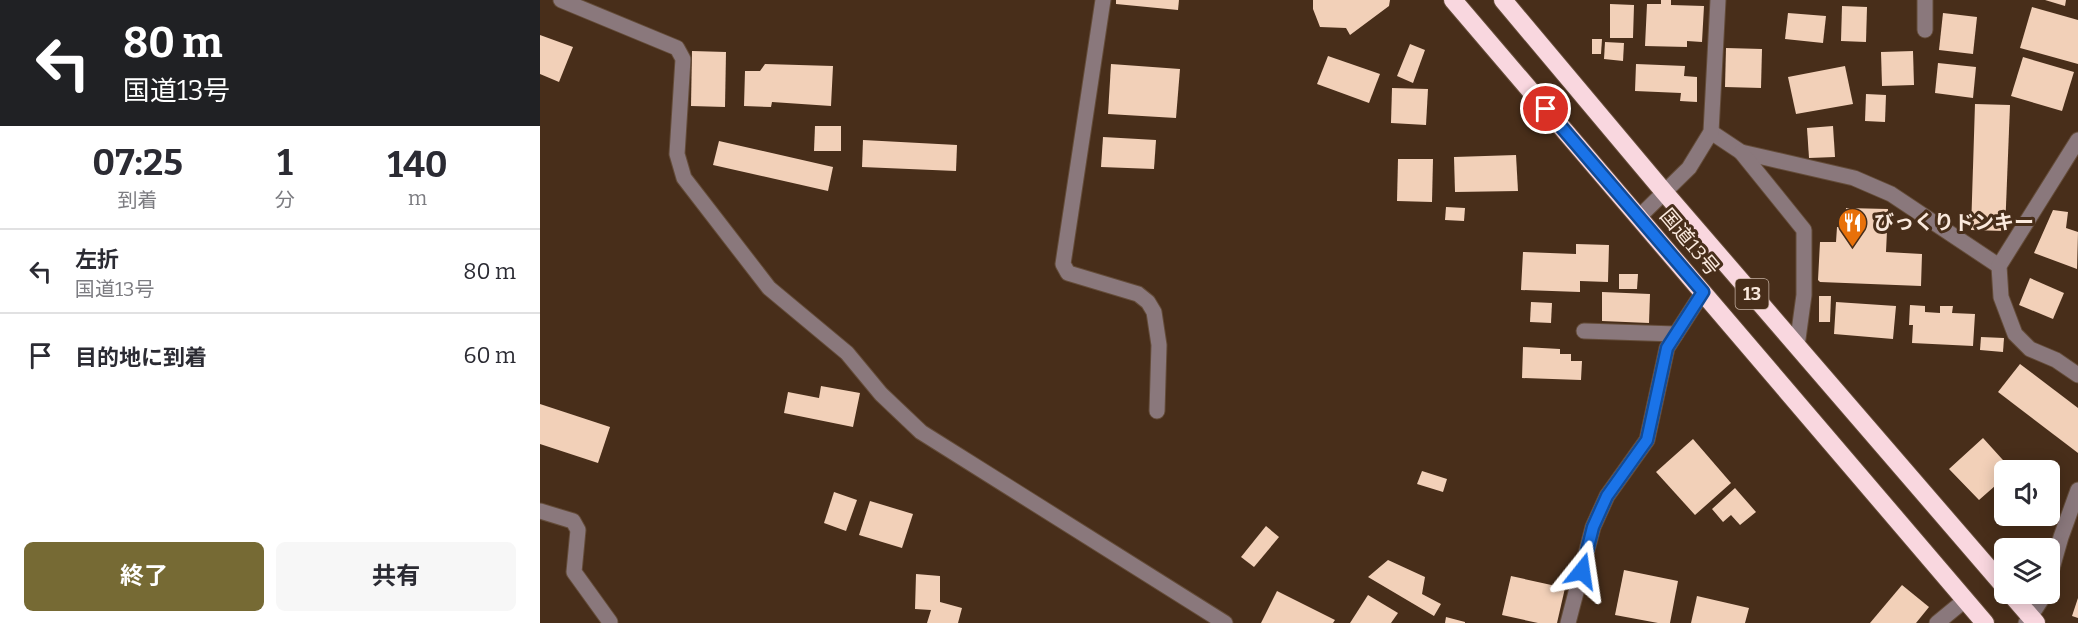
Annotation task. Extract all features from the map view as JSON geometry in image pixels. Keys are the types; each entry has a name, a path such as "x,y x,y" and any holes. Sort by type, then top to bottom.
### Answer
{"highway":[{"name":"国道13号","path":"1452,0 1985,623"},
{"name":"国道13号","path":"1503,0 1665,193 1994,574"},
{"path":"2018,604 2031,621"}],"street":[{"path":"561,0 676,48 682,59 677,154 684,177 769,288 847,353 881,394 921,432 1225,623"},
{"path":"1103,0 1064,264 1068,273 1138,294 1148,302 1154,312 1159,345 1157,411"},
{"path":"1639,217 1689,168 1711,132 1718,0"},
{"path":"1925,30 1926,0"},
{"path":"1711,132 1740,152 1804,230 1804,295 1797,346"},
{"path":"2078,140 2073,160 1999,266 2001,297 2015,334 2030,349 2056,360 2078,375"},
{"path":"1740,152 1854,178 1882,190 1999,266"},
{"path":"1568,623 1593,527 1607,496 1647,440 1667,348 1703,292"},
{"path":"1584,331 1676,334"},
{"path":"2060,540 2078,490"},
{"path":"540,511 573,521 578,530 574,572 610,622"},
{"path":"1937,623 1965,600"},
{"path":"2031,621 2040,604"}],"building":[{"path":"1116,0 1179,0 1178,10 1116,4"},
{"path":"1313,0 1390,0 1389,6 1350,35 1346,28 1320,27 1313,9"},
{"path":"1661,0 1671,0 1671,5 1704,6 1702,42 1687,41 1687,47 1645,46 1647,4 1661,4"},
{"path":"2045,0 2066,0 2065,6"},
{"path":"1610,4 1634,5 1633,38 1610,38"},
{"path":"1842,6 1867,7 1866,42 1841,41"},
{"path":"2032,7 2078,20 2078,64 2020,48"},
{"path":"1788,13 1826,16 1823,43 1785,39"},
{"path":"1943,13 1977,17 1973,54 1939,50"},
{"path":"540,35 573,47 559,82 540,74"},
{"path":"1592,39 1602,39 1601,54 1592,54"},
{"path":"1605,42 1624,43 1623,61 1604,59"},
{"path":"1410,44 1425,50 1413,83 1397,76"},
{"path":"1726,48 1762,49 1761,88 1725,87"},
{"path":"692,51 726,52 725,107 691,106"},
{"path":"1913,51 1914,85 1882,86 1881,52"},
{"path":"1328,56 1380,74 1369,103 1317,84"},
{"path":"2023,57 2074,72 2062,111 2011,96"},
{"path":"1938,63 1976,67 1973,98 1935,93"},
{"path":"765,64 833,66 831,106 772,102 771,107 744,106 745,71 760,71"},
{"path":"1111,64 1180,69 1176,118 1108,114"},
{"path":"1636,64 1685,66 1684,76 1697,77 1697,102 1680,101 1681,93 1635,91"},
{"path":"1845,66 1853,104 1796,114 1788,77"},
{"path":"1392,88 1428,89 1426,125 1391,123"},
{"path":"1866,94 1886,95 1885,122 1865,121"},
{"path":"1975,104 2010,105 2005,231 1971,230"},
{"path":"815,126 841,126 841,151 814,151"},
{"path":"1833,126 1835,157 1809,158 1807,128"},
{"path":"1103,137 1156,140 1154,169 1101,167"},
{"path":"863,140 957,145 956,171 862,167"},
{"path":"719,141 833,167 828,191 713,165"},
{"path":"1516,155 1518,191 1455,192 1454,157"},
{"path":"1398,159 1433,159 1432,202 1397,201"},
{"path":"1446,207 1465,208 1464,221 1445,220"},
{"name":"びっくりドンキー","path":"1846,208 1888,209 1886,252 1922,254 1921,286 1820,282 1818,280 1820,242 1836,242 1837,227 1845,227"},
{"path":"2053,210 2068,212 2066,228 2078,232 2077,269 2034,253"},
{"path":"1576,244 1609,245 1608,282 1580,281 1580,292 1521,290 1523,252 1576,254"},
{"path":"1619,274 1638,274 1637,289 1619,289"},
{"path":"2030,278 2064,293 2053,319 2019,305"},
{"path":"1602,292 1650,294 1649,323 1602,321"},
{"path":"1819,296 1831,296 1830,322 1819,322"},
{"path":"1531,302 1552,303 1551,323 1530,322"},
{"path":"1836,302 1896,306 1893,339 1834,334"},
{"path":"1910,305 1925,306 1925,312 1940,313 1940,306 1953,306 1952,313 1975,314 1973,346 1912,343 1913,325 1909,325"},
{"path":"1981,337 2004,338 2003,352 1980,350"},
{"path":"1523,347 1560,349 1560,354 1571,354 1571,361 1582,361 1581,380 1522,378"},
{"path":"2020,364 2078,408 2078,453 1998,392"},
{"path":"821,386 860,393 853,427 784,413 788,392 819,398"},
{"path":"540,404 610,427 598,463 540,444"},
{"path":"1983,438 2003,460 1994,460 1994,487 1979,500 1949,469"},
{"path":"1693,439 1731,483 1695,515 1656,472"},
{"path":"1422,471 1447,479 1443,492 1417,484"},
{"path":"1735,488 1756,512 1740,525 1731,515 1723,522 1712,509"},
{"path":"834,492 857,500 846,531 824,523"},
{"path":"870,501 913,514 902,548 859,535"},
{"path":"1266,526 1279,537 1254,567 1241,557"},
{"path":"1388,560 1425,577 1422,594 1441,604 1434,616 1368,577"},
{"path":"1624,570 1678,581 1670,623 1615,615"},
{"path":"916,574 940,576 940,602 962,608 958,623 927,623 931,610 915,609"},
{"path":"1511,576 1565,588 1557,623 1538,623 1502,615"},
{"path":"1902,585 1929,607 1916,623 1870,623"},
{"path":"1277,591 1335,620 1333,623 1261,623"},
{"path":"1368,595 1398,613 1391,623 1350,623"},
{"path":"1697,596 1749,608 1745,623 1691,623"},
{"path":"2078,598 2078,618 2072,616"},
{"path":"1446,617 1465,622 1465,623 1445,623"}],"place":[{"name":"びっくりドンキー","path":"1853,248"}],"route":[{"path":"1546,109 1703,292 1667,348 1647,440 1607,496 1593,527 1582,571"}]}
